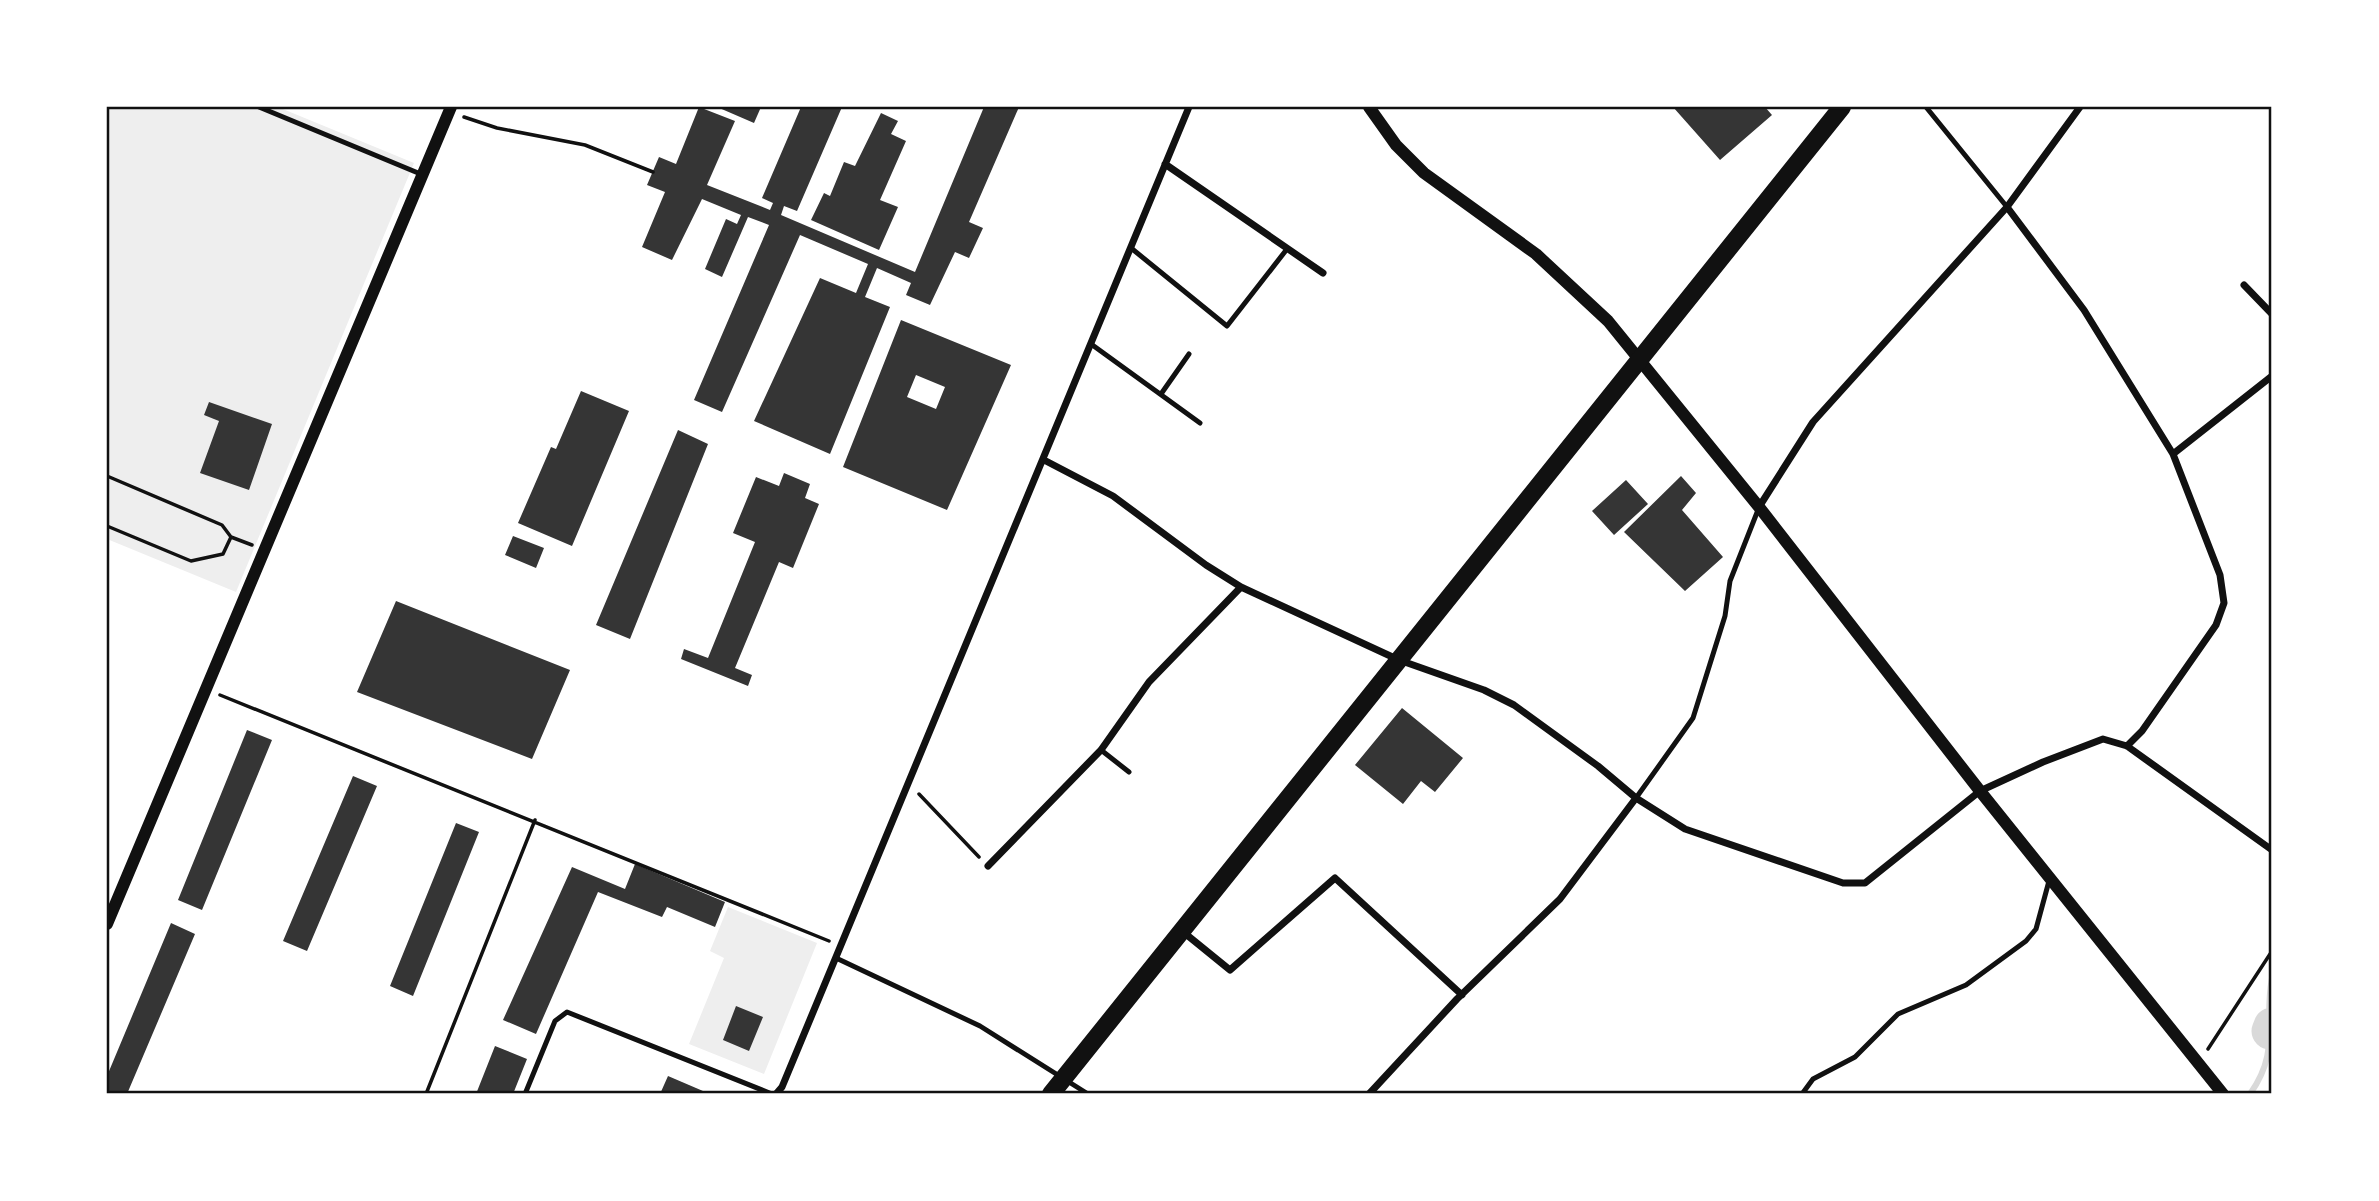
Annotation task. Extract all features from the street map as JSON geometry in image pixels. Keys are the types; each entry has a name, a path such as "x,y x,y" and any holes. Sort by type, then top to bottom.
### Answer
{"main road":[{"path":"1051,1094 1842,107"}],"street":[{"path":"774,1094 782,1087 1189,107"},
{"path":"1369,107 1396,145 1424,173 1536,254 1608,321 1759,507 1980,791 2223,1094"},
{"path":"1759,507 1813,422 2007,207 2080,107"},
{"path":"107,924 423,175 456,111"},
{"path":"1165,164 1323,273"},
{"path":"2007,207 2084,310 2173,454 2220,575 2224,603 2216,625 2127,747"},
{"path":"2244,285 2272,314"},
{"path":"2173,454 2272,376"},
{"path":"1044,460 1113,496 1206,565 1241,587 1399,660 1484,690 1514,705 1598,766 1636,799 1685,829 1843,883 1865,883 1980,791 2043,762 2103,739 2127,747 2272,850"},
{"path":"988,866 1101,750 1149,682 1241,587"},
{"path":"1369,1094 1462,995 1560,899 1636,799"},
{"path":"1181,931 1230,970 1335,878 1462,995"}],"lane":[{"path":"259,107 423,175"},
{"path":"1926,107 2007,207"},
{"path":"1131,248 1227,326 1287,249"},
{"path":"1091,344 1200,423"},
{"path":"1161,394 1189,354"},
{"path":"1636,799 1693,718 1725,616 1730,581 1759,507"},
{"path":"1101,750 1129,772"},
{"path":"1801,1094 1813,1079 1855,1057 1898,1014 1966,985 2026,941 2036,929 2050,875"},
{"path":"836,958 980,1026 1088,1094"},
{"path":"525,1094 555,1021 567,1012 774,1094"}],"path":[{"path":"456,111 497,128 585,145 653,172"},
{"path":"107,476 222,524 231,537 255,547"},
{"path":"107,526 191,561 223,554 231,537"},
{"path":"205,689 841,945"},
{"path":"909,784 988,866"},
{"path":"426,1094 535,820"},
{"path":"2199,1064 2272,951"}],"shaded area":[{"path":"107,107 278,107 414,163 236,592 107,539"},
{"path":"728,907 817,943 764,1074 689,1044 724,958 710,951"}],"building":[{"path":"699,107 735,121 707,185 770,210 773,203 762,198 801,107 842,107 797,211 784,206 781,215 915,272 984,107 1019,107 969,222 983,228 969,258 955,252 930,305 906,295 911,283 877,268 865,297 890,307 830,454 754,421 820,278 856,293 868,264 800,235 722,412 694,400 769,225 748,217 722,277 705,269 726,219 737,224 741,215 702,199 672,260 642,247 665,192 647,185 659,157 676,164"},
{"path":"717,107 761,107 754,123"},
{"path":"1673,107 1765,107 1772,115 1720,160"},
{"path":"881,113 898,121 891,134 906,141 880,200 898,207 879,250 811,220 824,193 830,196 844,162 855,166"},
{"path":"901,320 1011,365 947,510 843,467","holes":["916,375 945,387 936,409 907,397"]},
{"path":"581,391 629,411 572,546 518,523 551,447 556,449"},
{"path":"209,402 272,424 249,490 200,473 219,421 204,415"},
{"path":"678,430 708,444 630,639 596,625"},
{"path":"784,473 810,484 805,498 819,504 793,568 779,562 735,668 752,675 748,686 681,659 684,649 708,658 755,542 733,533 756,477 779,486"},
{"path":"1681,476 1696,493 1682,510 1723,557 1685,591 1624,532"},
{"path":"1626,480 1648,504 1614,535 1592,511"},
{"path":"513,536 544,548 536,568 505,555"},
{"path":"396,601 570,670 532,759 357,692"},
{"path":"1402,708 1463,758 1435,792 1421,781 1403,804 1355,765"},
{"path":"247,730 272,740 202,910 178,900"},
{"path":"353,776 377,786 307,951 283,941"},
{"path":"456,823 479,832 413,996 390,986"},
{"path":"635,864 725,902 715,927 667,907 662,917 598,892 536,1034 503,1020 572,867 625,889"},
{"path":"171,923 195,934 127,1094 107,1092 107,1076"},
{"path":"736,1006 763,1017 749,1051 723,1040"},
{"path":"495,1046 527,1059 513,1094 476,1094"},
{"path":"668,1076 703,1091 702,1094 660,1094"}],"waterway":[{"path":"2250,1094 2265,1064 2268,1050 2272,978"},
{"path":"2270,1031 2272,1026"}]}
